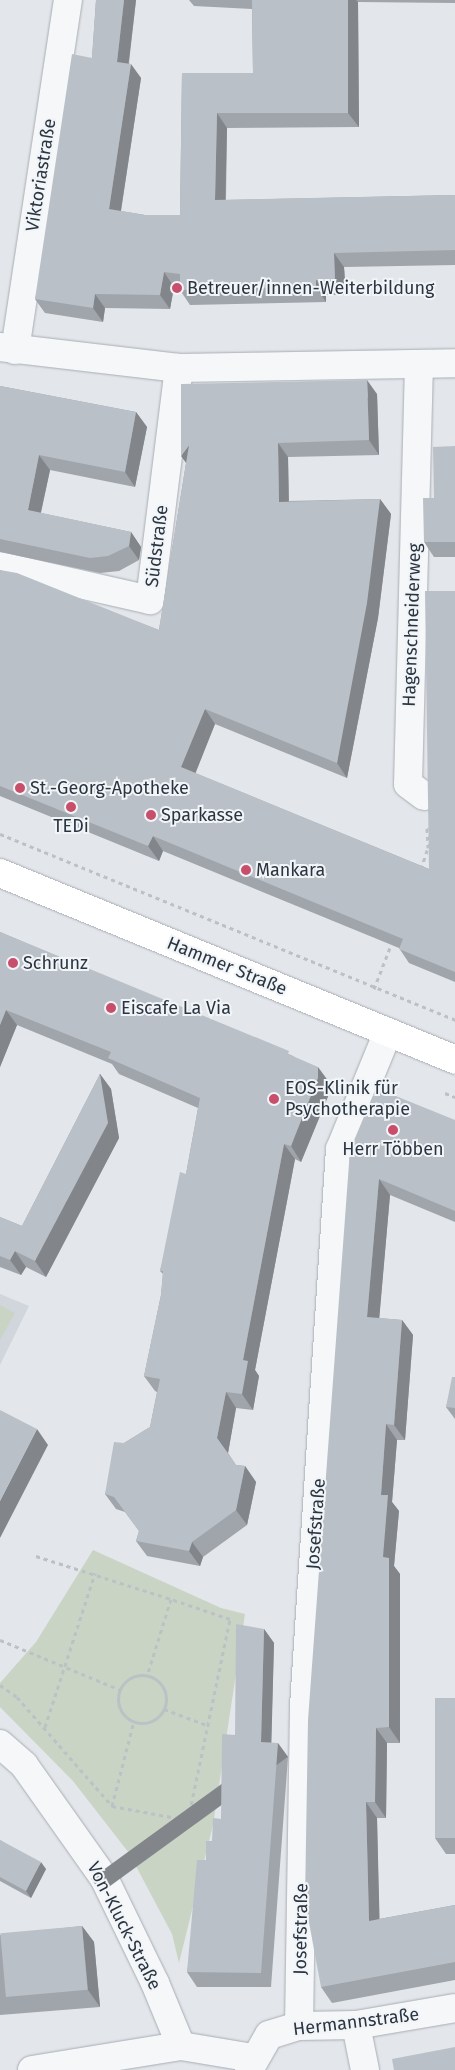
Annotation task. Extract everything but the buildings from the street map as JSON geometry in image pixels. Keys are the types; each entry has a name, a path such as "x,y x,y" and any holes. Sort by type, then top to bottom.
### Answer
{"main road":[{"name":"Hammer Straße","path":"1,876 455,1060"}],"street":[{"name":"Viktoriastraße","path":"7,348 68,0"},
{"path":"7,348 180,368 455,363"},
{"name":"Hagenschneiderweg","path":"419,364 408,784 424,796"},
{"name":"Südstraße","path":"0,566 150,600 180,368"},
{"name":"Josefstraße","path":"299,2026 304,1706 340,1149 388,1032"},
{"name":"Von-Kluck-Straße","path":"0,1744 24,1765 104,1878 155,1984 181,2046"},
{"name":"Hermannstraße","path":"32,2070 181,2046 251,2064 269,2035 299,2026 356,2025 455,2008"},
{"path":"356,2025 365,2070"}],"path":[{"path":"419,876 428,848 424,796"},
{"path":"0,834 455,1020"},
{"path":"361,1021 391,945"},
{"path":"0,1685 17,1697 112,1806 188,1820 230,1619 95,1573 36,1556"},
{"path":"44,1727 95,1573"},
{"path":"147,1676 171,1599"},
{"path":"0,1640 62,1668 121,1690"},
{"path":"147,1676 156,1679 164,1690 164,1709 151,1721 134,1721 121,1708 121,1690 132,1678 147,1676"},
{"path":"164,1709 209,1726"},
{"path":"112,1806 134,1721"}],"shaded area":[{"path":"0,1294 29,1306 0,1365"}],"green space":[{"path":"0,1305 15,1313 0,1340"},
{"path":"93,1550 221,1608 245,1614 213,1825 179,1963 172,1934 129,1853 73,1781 0,1707 0,1683 36,1642"}],"place":[{"name":"Betreuer/innen-Weiterbildung","path":"177,288"},
{"name":"St.-Georg-Apotheke","path":"20,788"},
{"name":"TEDi","path":"71,807"},
{"name":"Sparkasse","path":"151,815"},
{"name":"Mankara","path":"246,870"},
{"name":"Schrunz","path":"13,963"},
{"name":"Eiscafe La Via","path":"111,1008"},
{"name":"EOS-Klinik für Psychotherapie","path":"274,1099"},
{"name":"Herr Többen","path":"393,1130"}]}
